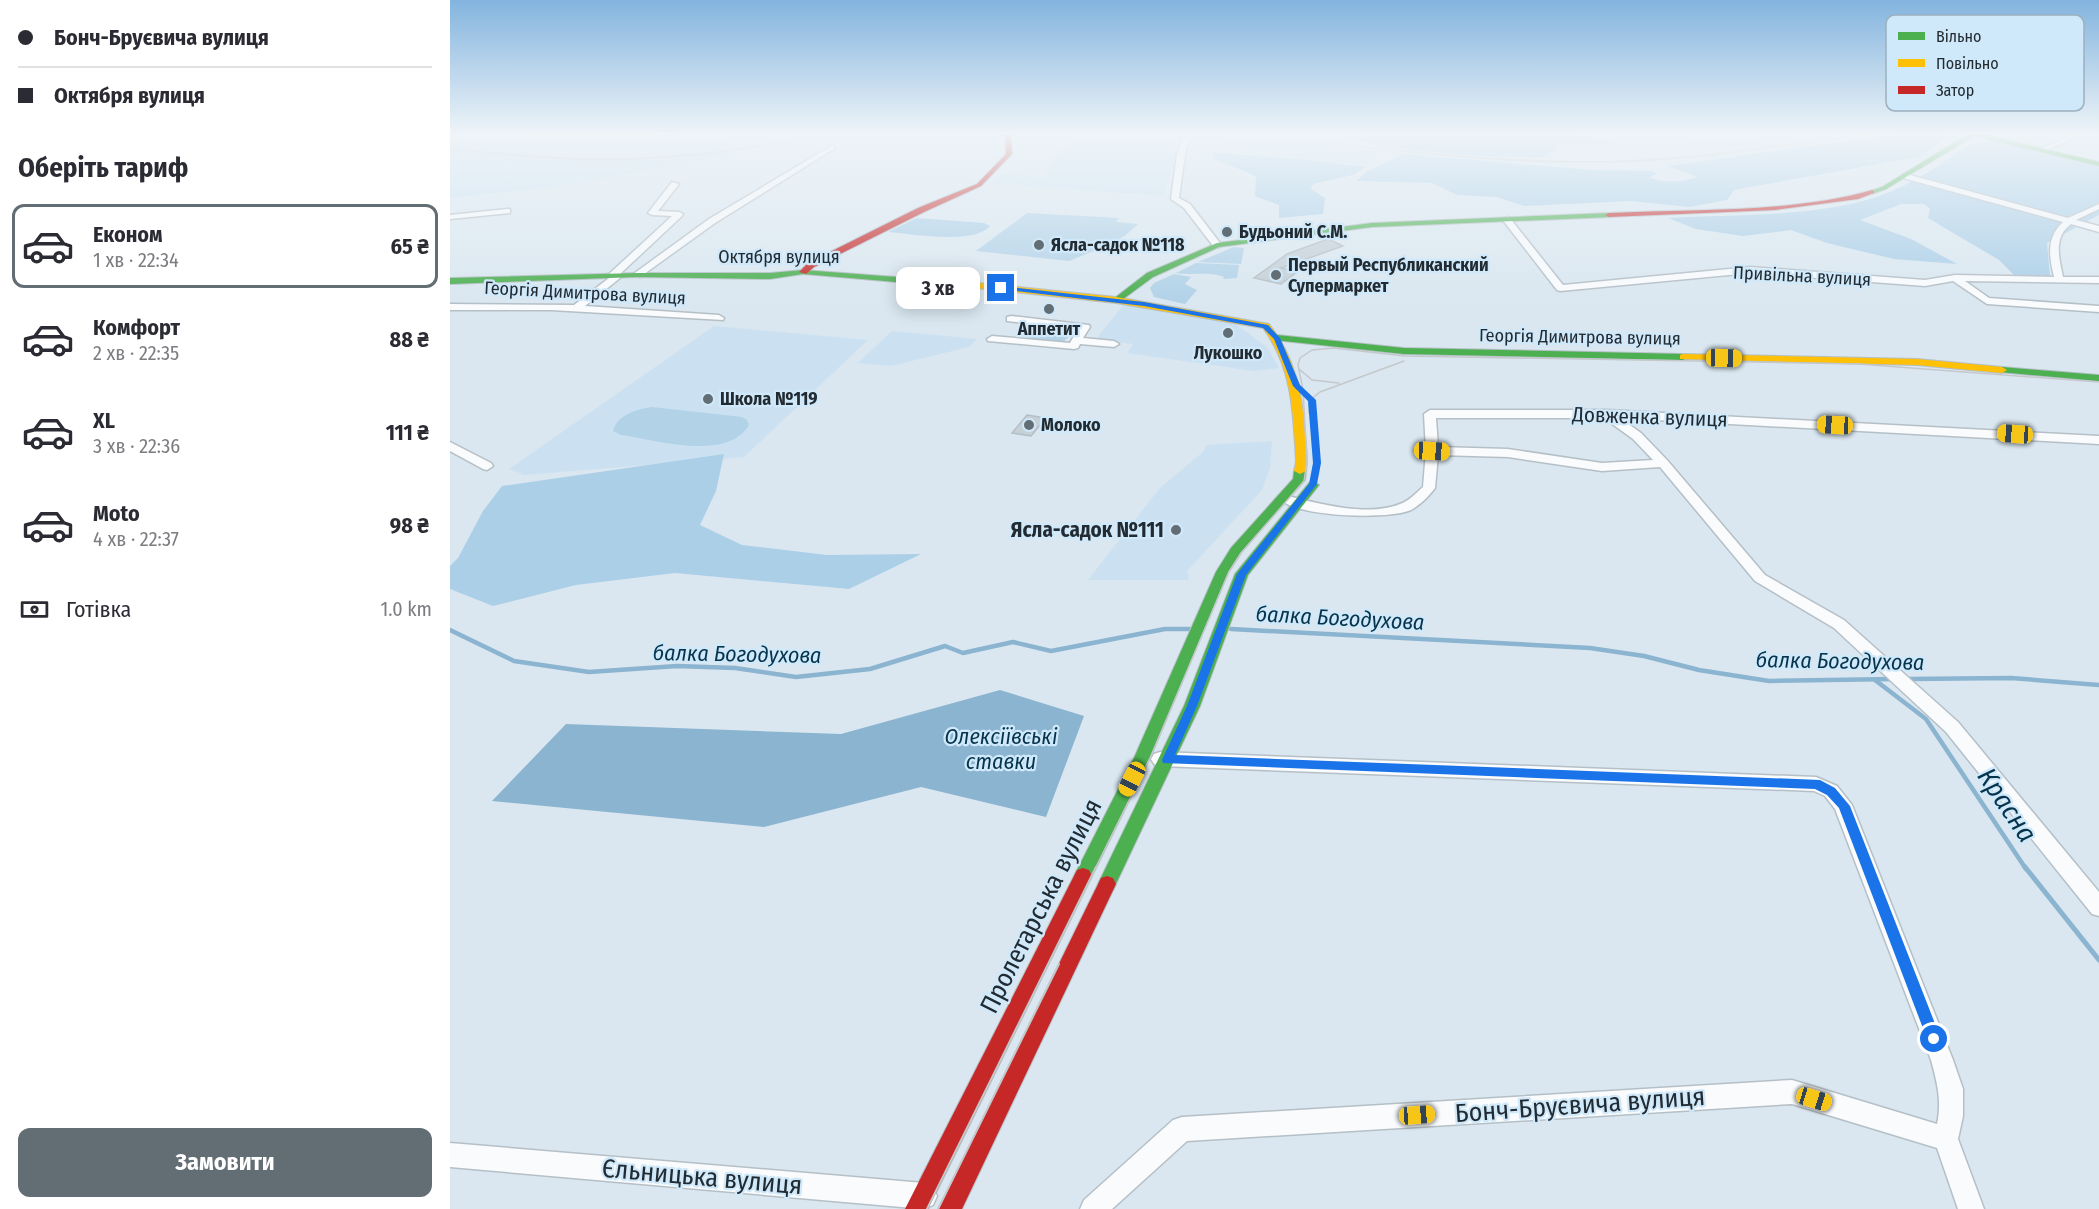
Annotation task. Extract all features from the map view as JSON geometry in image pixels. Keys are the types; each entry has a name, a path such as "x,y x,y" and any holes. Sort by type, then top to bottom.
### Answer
{"main road":[{"path":"803,272 876,232 967,190"},
{"path":"1116,300 1150,275 1217,245 1334,228 1775,208 1857,197 1877,190"},
{"name":"Октября вулиця","path":"450,281 637,275 770,276 803,272 1116,300 1250,322 1266,327 1277,338"},
{"path":"1277,338 1296,386 1311,399"},
{"name":"Георгія Димитрова вулиця","path":"1277,338 1404,351 1917,362 2099,378"},
{"name":"Пролетарська вулиця","path":"919,1202 1142,758 1222,572 1235,551 1299,480 1302,462 1296,386"},
{"path":"952,1205 1192,706 1242,574 1299,504 1313,484 1315,474"}],"street":[{"path":"578,307 615,276 679,214 652,213 670,190"},
{"path":"637,275 712,221 762,190"},
{"path":"1176,190 1175,199 1187,206 1217,245"},
{"path":"1958,190 2099,229"},
{"path":"2059,279 2053,258 2058,231 2066,220 2099,206"},
{"path":"450,217 507,211"},
{"name":"Привільна вулиця","path":"1506,219 1560,288 1750,270 1925,283 1955,278 2099,280"},
{"path":"1955,278 1987,301 2099,309"},
{"name":"Георгія Димитрова вулиця","path":"450,307 504,305 578,307 719,318"},
{"path":"992,339 1074,346 1085,327 1011,319"},
{"path":"1076,340 1114,344"},
{"name":"Довженка вулиця","path":"1282,499 1310,507 1356,512 1405,507 1429,488 1432,451 1430,414 1606,414 2099,440"},
{"path":"1606,414 1637,436 1663,463 1760,578 1839,624 1953,727 2090,885 2099,907"},
{"path":"450,446 487,466"},
{"path":"1432,451 1508,453 1602,467 1663,463"},
{"path":"1142,758 1816,784 1831,791 1844,806 1952,1089 1951,1116 1946,1139 1971,1209"},
{"name":"Бонч-Бруєвича вулиця","path":"1093,1209 1182,1129 1792,1092 1946,1139"},
{"name":"Єльницька вулиця","path":"450,1155 952,1205"}],"shaded area":[{"path":"450,190 522,190 450,198"},
{"path":"1089,190 1165,190 1163,196"},
{"path":"1255,190 1313,190 1325,198 1323,214 1279,218 1279,205 1255,196"},
{"path":"1447,190 1734,190 1727,200 1689,207 1632,201 1524,206 1497,197 1457,195"},
{"path":"2099,190 2099,215 2047,243 2050,276 2014,275 1999,260 1928,218 1930,209 1924,204 1901,204 1860,220 1911,239 1957,264 1894,259 1827,243 1791,230 1743,236 1696,229 1668,218 1812,210 1867,200 1892,191"},
{"path":"1027,213 1119,218 1116,222 1138,224 1111,244 1069,261 976,251"},
{"path":"917,218 984,223 990,226 982,232 957,237 888,232"},
{"path":"1234,247 1244,248 1241,264 1198,262"},
{"path":"1196,263 1239,265 1237,278 1223,279 1224,277 1212,274 1176,273"},
{"path":"1174,274 1191,277 1185,284 1197,290 1185,304 1154,297 1150,288 1154,283"},
{"path":"1123,305 1233,322 1267,347 1279,368 1254,371 1127,353 1133,344 1096,339"},
{"name":"Школа №119","path":"714,326 868,340 744,457 524,475 509,469"},
{"path":"1035,328 1074,332 1063,342 1025,339"},
{"path":"892,331 977,339 969,347 891,366 858,363"},
{"path":"652,407 742,417 749,425 739,436 725,443 708,446 671,444 621,435 613,431 615,425 623,417 634,411"},
{"name":"Ясла-садок №111","path":"1272,441 1270,468 1262,490 1187,571 1189,580 1088,580 1160,488 1203,452 1207,445"},
{"path":"724,454 716,491 700,525 742,545 827,555 921,554 849,589 675,573 576,585 493,606 450,589 450,566 458,558 483,511 502,486"}],"water":[{"name":"Олексіївські ставки","path":"1000,690 1084,716 1046,817 921,787 764,827 492,801 566,724 841,734"}],"building":[{"path":"1328,239 1343,246 1281,268 1297,272 1281,284 1254,278 1287,254"},
{"name":"Молоко","path":"1027,415 1046,418 1031,436 1012,433"}],"waterway":[{"name":"балка Богодухова","path":"450,630 514,661 589,672 677,666 735,668 796,677 870,669 945,646 963,653 1013,642 1051,651 1165,629 1190,629"},
{"name":"балка Богодухова","path":"1231,629 1590,648 1644,656 1699,670 1769,681 1894,679"},
{"name":"балка Богодухова","path":"1908,679 2011,678 2099,685"},
{"name":"Красна","path":"1875,680 1926,719 2026,869"},
{"name":"Красна","path":"2025,867 2099,960"}],"tram line":[{"path":"1095,869 1150,758 1229,572 1242,552 1304,481 1307,462 1303,390 1298,365 1300,358 1312,350 1333,348 1405,356 1858,364 2099,382"},
{"path":"1309,413 1309,401 1320,392 1404,361"},
{"path":"1299,369 1312,380 1339,383"},
{"path":"927,1209 1096,867"},
{"path":"938,1209 1059,964"}],"traffic: fast":[{"path":"1872,192 1877,190"},
{"path":"1116,300 1150,275 1217,245 1372,225 1609,215"},
{"path":"450,281 637,275 770,276 803,272 978,286"},
{"path":"1277,338 1404,351 1683,357"},
{"path":"2002,370 2099,378"},
{"path":"1083,876 1142,758 1222,572 1235,551 1299,480 1300,471"},
{"path":"1107,884 1192,706 1242,574 1313,485"}],"traffic: slow":[{"path":"978,286 1116,300 1266,326 1285,356 1295,390 1302,462 1300,471"},
{"path":"1683,357 1917,362 2002,370"}],"traffic: jam":[{"path":"803,272 811,265 921,210 966,190"},
{"path":"1609,215 1775,208 1858,197 1872,192"},
{"path":"916,1209 1083,876"},
{"path":"950,1209 1107,884"}],"place":[{"name":"Будьоний С.М.","path":"1227,232"},
{"name":"Ясла-садок №118","path":"1039,245"},
{"name":"Первый Республиканский Супермаркет","path":"1276,275"},
{"name":"Аппетит","path":"1049,309"},
{"name":"Лукошко","path":"1228,333"},
{"name":"Школа №119","path":"708,399"},
{"name":"Молоко","path":"1029,425"},
{"name":"Ясла-садок №111","path":"1176,530"}],"route":[{"path":"1001,288 1182,309 1266,327 1277,338 1296,386 1312,400 1317,463 1313,484 1242,574 1192,706 1167,760 1816,784 1831,791 1844,806 1934,1039"}]}
